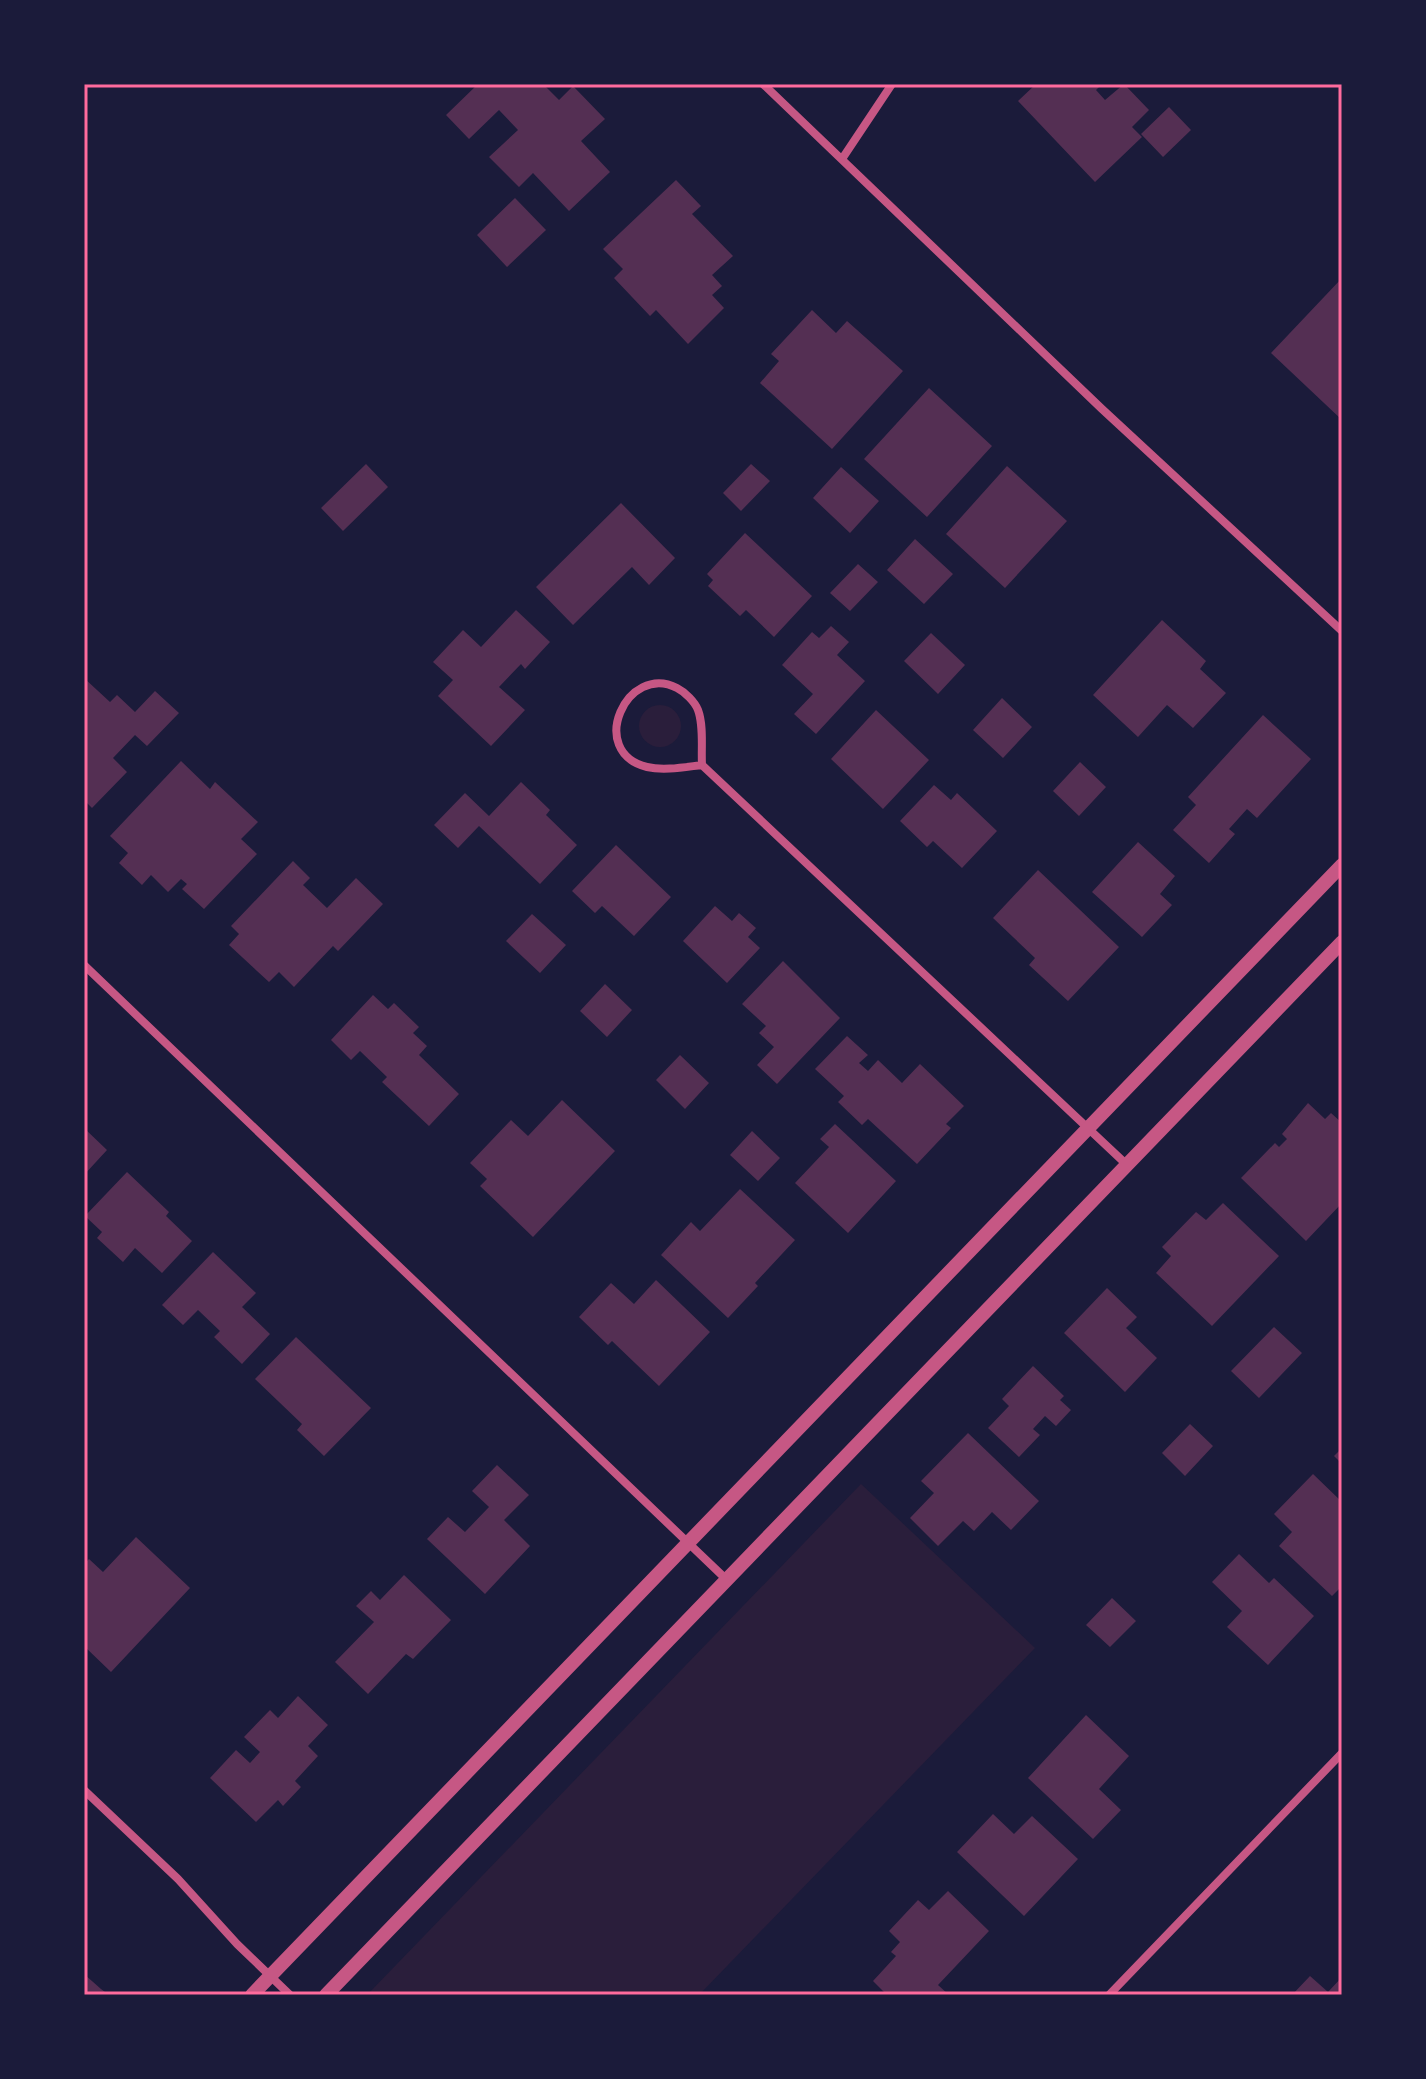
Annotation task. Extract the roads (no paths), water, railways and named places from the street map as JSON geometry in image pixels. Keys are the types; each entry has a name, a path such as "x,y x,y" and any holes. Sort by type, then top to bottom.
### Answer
{"street":[{"path":"763,84 1102,409 1342,631"},
{"path":"842,159 892,84"},
{"path":"702,765 645,767 624,755 618,743 617,718 633,694 644,686 660,683 674,686 690,698 698,709 702,765 1126,1164"},
{"path":"252,1995 1342,865"},
{"path":"326,1995 1342,942"},
{"path":"84,965 727,1580"},
{"path":"1109,1995 1342,1753"},
{"path":"84,1790 178,1879 237,1944 290,1995"}]}
